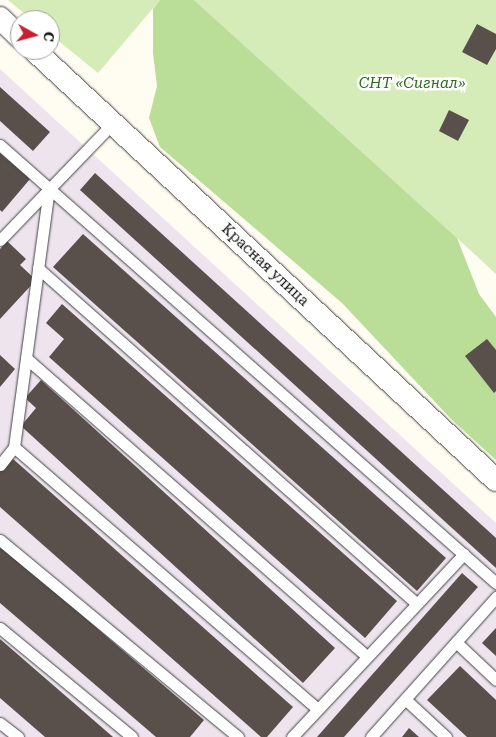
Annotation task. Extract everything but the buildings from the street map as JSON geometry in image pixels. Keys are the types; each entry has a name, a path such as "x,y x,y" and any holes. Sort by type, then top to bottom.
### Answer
{"street":[{"path":"0,18 10,28"},
{"name":"Красная улица","path":"45,60 496,480"}],"lane":[{"path":"0,239 112,124"},
{"path":"0,145 496,583"},
{"path":"0,465 14,448 49,189"},
{"path":"38,268 417,604"},
{"path":"26,358 366,656"},
{"path":"14,448 318,709"},
{"path":"0,540 238,737"},
{"path":"292,737 366,656 464,554"},
{"path":"371,737 496,597"},
{"path":"0,628 132,737"},
{"path":"456,642 496,680"},
{"path":"405,699 446,737"},
{"path":"0,723 18,737"}],"shaded area":[{"path":"0,69 496,523 496,737 0,737"}],"green space":[{"path":"8,0 160,0 98,73 60,42 60,10 20,10"},
{"path":"160,0 194,0 457,238 479,294 496,317 496,460 452,420 342,303 160,147 149,118 157,86 153,53 153,9"},
{"name":"СНТ «Сигнал»","path":"194,0 496,0 496,274 457,238"}]}
